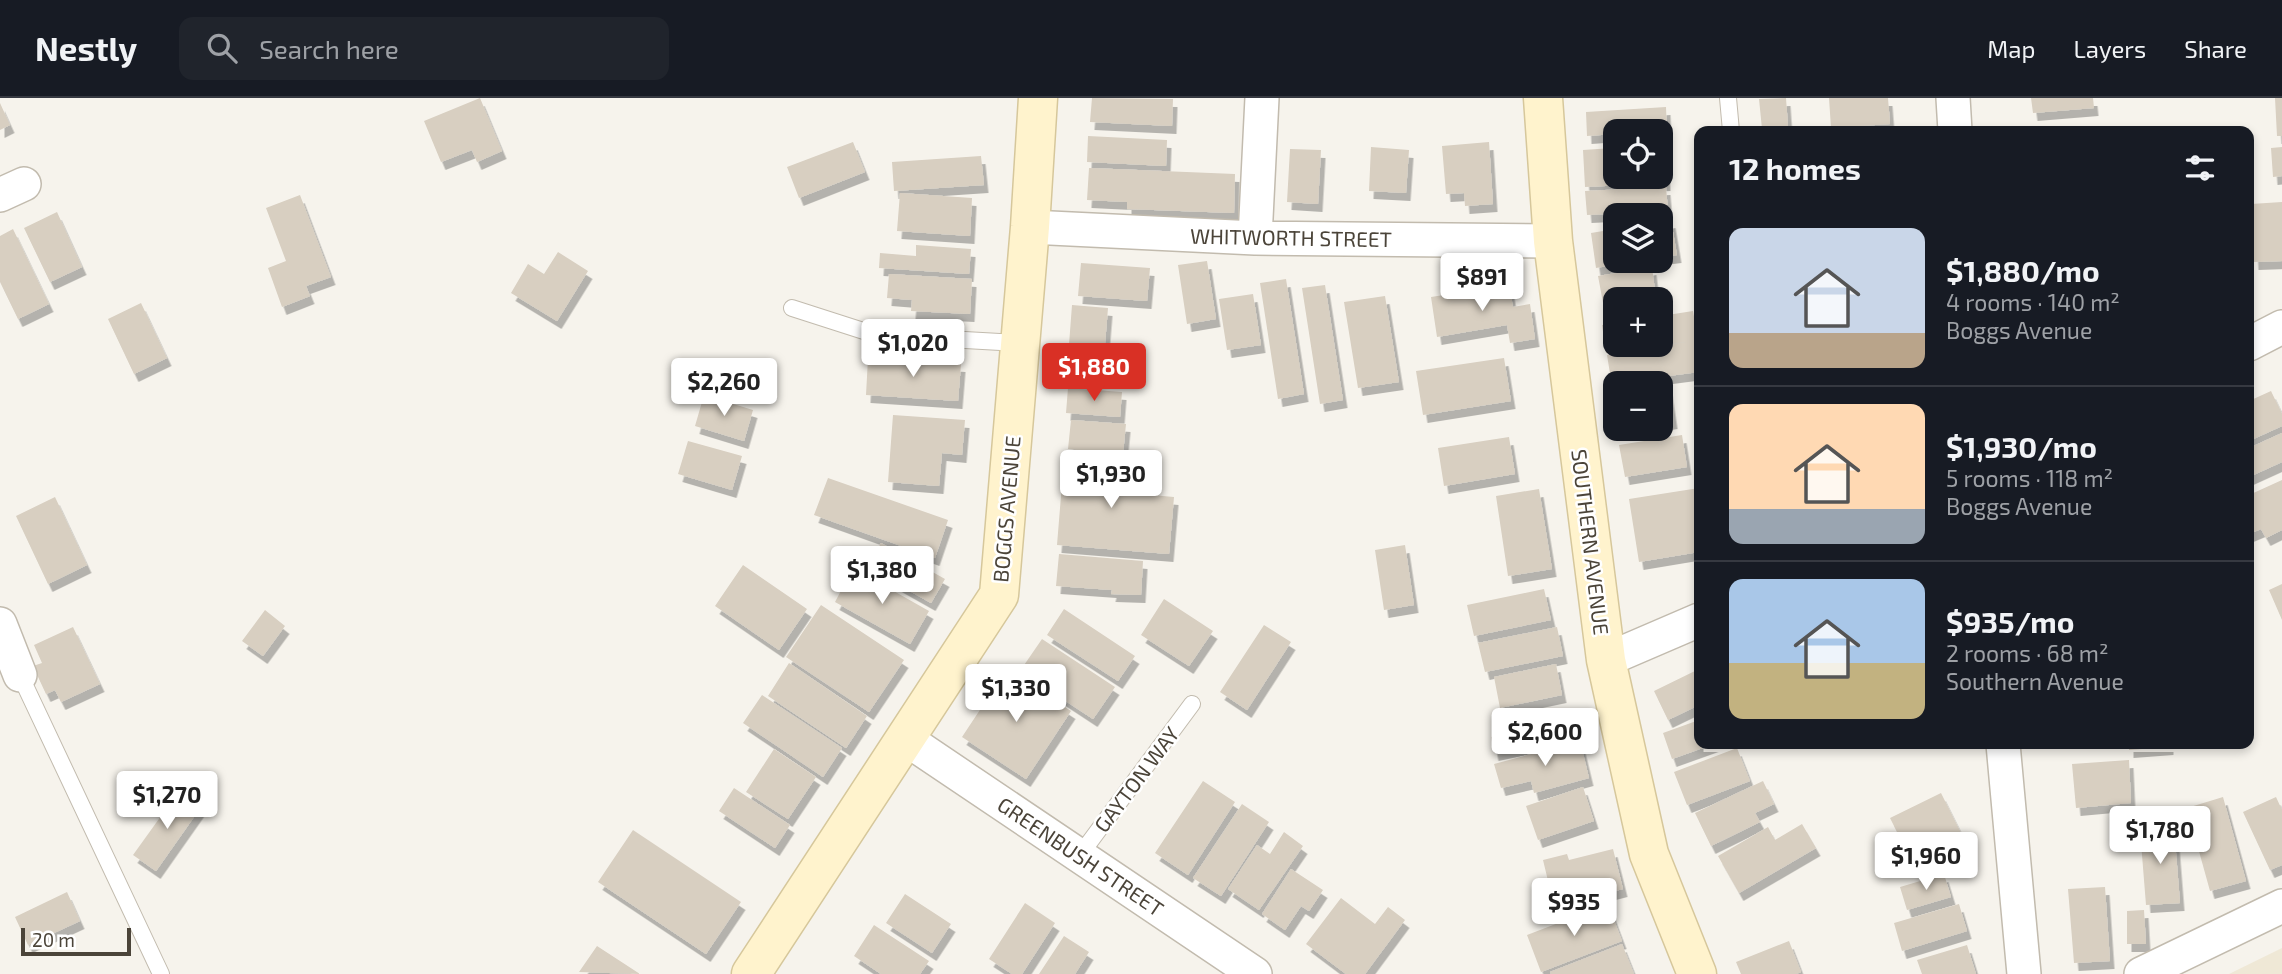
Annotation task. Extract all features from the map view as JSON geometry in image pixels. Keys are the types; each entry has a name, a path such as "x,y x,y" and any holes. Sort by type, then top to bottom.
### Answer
{"street":[{"name":"BOGGS AVENUE","path":"751,974 999,595 1030,227 1038,98"},
{"path":"1255,238 1262,98"},
{"name":"SOUTHERN AVENUE","path":"1543,98 1553,241 1606,660 1649,854 1697,974"},
{"path":"1953,98 1955,126"},
{"name":"WHITWORTH STREET","path":"1030,227 1255,238 1553,241"},
{"path":"2254,341 2282,327"},
{"path":"1606,660 1694,622"},
{"path":"0,624 20,675"},
{"name":"GREENBUSH STREET","path":"906,739 1255,974"},
{"path":"2003,749 2024,974"},
{"path":"2141,974 2282,906"}],"lane":[{"path":"1728,98 1731,126"},
{"path":"792,308 876,335 1020,343"},
{"path":"20,675 161,974"},
{"name":"GAYTON WAY","path":"1080,855 1192,704"}],"shaded area":[{"path":"2282,948 2282,974 2229,974"}],"building":[{"path":"480,98 502,151 477,162 472,150 441,162 424,121"},
{"path":"1092,98 1173,99 1172,126 1090,122"},
{"path":"1786,98 1788,126 1762,126 1759,99"},
{"path":"1829,98 1888,98 1890,124 1831,126"},
{"path":"2031,98 2093,98 2094,108 2033,113"},
{"path":"2275,98 2282,98 2282,136 2277,136"},
{"path":"0,103 10,125 0,130"},
{"path":"1666,107 1666,119 1603,119 1603,135 1587,136 1586,112"},
{"path":"1088,136 1167,140 1166,166 1087,162"},
{"path":"853,142 865,172 799,198 787,167"},
{"path":"1489,142 1493,204 1465,206 1464,193 1446,194 1442,146"},
{"path":"1371,147 1409,150 1406,193 1369,191"},
{"path":"2282,147 2282,176 2273,177 2271,148"},
{"path":"1290,149 1321,150 1318,204 1287,202"},
{"path":"1603,149 1603,186 1585,187 1583,150"},
{"path":"981,156 984,185 894,191 892,162"},
{"path":"1089,168 1235,174 1234,213 1127,209 1127,202 1087,200"},
{"path":"1666,189 1667,203 1603,203 1603,214 1587,215 1585,191"},
{"path":"900,193 972,198 970,236 897,231"},
{"path":"300,195 331,277 306,286 310,296 282,307 268,268 286,261 266,208"},
{"path":"2282,202 2282,261 2254,262 2254,204"},
{"path":"57,212 82,267 50,282 24,228"},
{"path":"13,229 49,304 18,319 0,282 0,236"},
{"path":"1603,231 1603,267 1596,268 1591,233"},
{"path":"1673,232 1677,255 1673,256"},
{"path":"916,245 971,249 969,274 879,268 880,253 916,256"},
{"path":"558,252 588,271 557,321 511,293 528,264 544,274"},
{"path":"1207,261 1216,319 1187,324 1178,265"},
{"path":"1081,263 1150,268 1147,301 1078,296"},
{"path":"1653,273 1654,287 1603,287 1603,303 1598,276"},
{"path":"889,274 972,279 970,314 911,311 912,300 887,298"},
{"path":"1286,279 1304,394 1278,399 1260,283"},
{"path":"1325,285 1343,400 1320,404 1302,288"},
{"path":"1509,285 1513,307 1530,304 1535,339 1510,343 1507,325 1437,337 1431,297"},
{"path":"1253,294 1261,345 1227,350 1219,299"},
{"path":"1385,296 1399,382 1358,388 1344,302"},
{"path":"141,303 167,358 134,374 108,319"},
{"path":"1072,305 1108,308 1105,344 1129,346 1126,375 1067,371"},
{"path":"1693,311 1694,373 1673,375 1673,371 1610,371 1607,357 1673,357 1673,344 1686,342 1673,344 1673,314"},
{"path":"868,358 961,364 958,401 866,395"},
{"path":"1504,358 1511,401 1423,415 1416,371"},
{"path":"1068,388 1122,392 1120,417 1066,413"},
{"path":"2271,391 2282,414 2282,426 2254,439 2254,399"},
{"path":"704,395 753,410 744,441 695,426"},
{"path":"893,415 965,420 962,455 942,453 939,486 888,482"},
{"path":"1071,420 1126,424 1123,454 1068,449"},
{"path":"2282,433 2282,462 2254,475 2254,446"},
{"path":"1682,435 1687,467 1625,477 1619,445 1644,441 1673,441 1673,436"},
{"path":"1509,437 1515,474 1444,486 1438,448"},
{"path":"688,441 742,456 732,490 678,474"},
{"path":"1064,459 1131,464 1129,493 1174,497 1169,554 1057,545"},
{"path":"828,478 948,520 935,558 814,515"},
{"path":"2282,480 2282,530 2266,538 2261,529 2254,532 2254,493"},
{"path":"1539,489 1552,569 1508,576 1496,496"},
{"path":"1694,489 1694,553 1639,562 1629,499"},
{"path":"55,497 87,565 48,584 16,516"},
{"path":"881,543 945,579 931,603 867,567"},
{"path":"1405,545 1414,605 1384,610 1375,550"},
{"path":"1059,554 1143,561 1141,595 1111,594 1112,590 1056,586"},
{"path":"743,565 807,609 779,650 715,606"},
{"path":"853,568 929,611 910,644 835,602"},
{"path":"2282,584 2282,620 2269,590"},
{"path":"1544,589 1551,620 1474,636 1467,605"},
{"path":"1164,599 1213,631 1189,666 1141,635"},
{"path":"821,605 904,660 869,712 786,657"},
{"path":"1064,609 1135,656 1118,681 1047,635"},
{"path":"265,610 285,626 263,656 242,641"},
{"path":"1264,625 1291,642 1247,710 1220,692"},
{"path":"73,627 100,684 61,702 55,690 46,694 33,666 42,663 34,645"},
{"path":"1557,627 1563,656 1485,672 1478,643"},
{"path":"1042,639 1115,687 1093,719 1020,671"},
{"path":"789,663 867,716 846,748 768,696"},
{"path":"1556,664 1562,695 1500,708 1494,677"},
{"path":"1007,669 1071,711 1026,779 962,737"},
{"path":"1694,671 1694,707 1668,720 1654,691"},
{"path":"762,695 842,748 823,777 743,723"},
{"path":"1568,709 1574,736 1494,753 1491,737 1525,729 1523,719"},
{"path":"1694,722 1694,749 1700,749 1672,759 1663,733"},
{"path":"1580,741 1589,778 1534,793 1531,781 1501,788 1494,764"},
{"path":"774,749 816,777 788,819 746,792"},
{"path":"1737,749 1750,781 1687,805 1674,772"},
{"path":"2129,760 2131,803 2076,808 2072,764"},
{"path":"1203,781 1235,802 1188,875 1155,853"},
{"path":"1763,781 1774,804 1755,813 1760,822 1711,846 1695,813"},
{"path":"1583,787 1594,821 1538,840 1526,806"},
{"path":"734,788 790,825 775,848 719,811"},
{"path":"179,791 201,807 156,871 133,855"},
{"path":"1941,793 1963,837 1912,862 1890,818"},
{"path":"2223,797 2246,881 2210,891 2187,808"},
{"path":"2276,797 2282,810 2282,865 2270,870 2243,812"},
{"path":"1242,804 1269,822 1221,896 1193,878"},
{"path":"1802,824 1816,848 1739,893 1718,856 1768,827 1775,840"},
{"path":"2174,827 2180,903 2146,905 2140,830"},
{"path":"633,830 741,902 706,954 598,882"},
{"path":"1284,832 1303,846 1259,910 1228,889 1257,845 1270,854"},
{"path":"1613,849 1623,889 1542,910 1537,889 1549,885 1543,860 1567,854 1569,860"},
{"path":"1291,869 1323,890 1309,911 1301,906 1285,930 1262,914"},
{"path":"1944,874 1951,897 1907,910 1900,887"},
{"path":"2105,887 2110,961 2074,963 2068,889"},
{"path":"67,892 80,921 28,945 15,917"},
{"path":"905,894 951,924 932,953 886,923"},
{"path":"1341,898 1375,924 1388,907 1405,920 1365,974 1346,974 1306,944"},
{"path":"1025,903 1055,923 1022,974 1012,974 989,959"},
{"path":"1608,904 1622,941 1541,972 1527,935"},
{"path":"1959,904 1967,931 1902,951 1894,923"},
{"path":"2144,910 2146,944 2127,944 2127,911"},
{"path":"874,925 929,961 920,974 881,974 854,956"},
{"path":"1064,936 1089,952 1075,974 1039,974"},
{"path":"1789,941 1801,972 1741,974 1736,962"},
{"path":"1622,944 1634,974 1550,972"},
{"path":"1967,945 1976,974 1922,974 1917,960"},
{"path":"597,946 640,974 579,972"}]}
